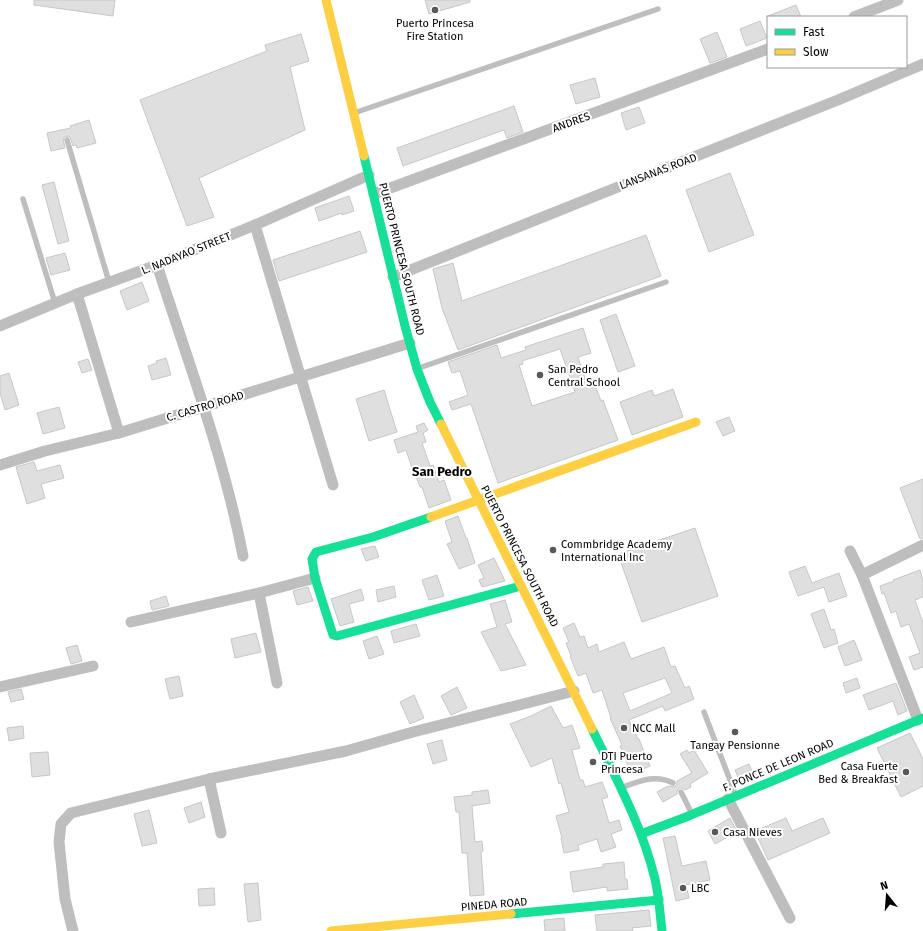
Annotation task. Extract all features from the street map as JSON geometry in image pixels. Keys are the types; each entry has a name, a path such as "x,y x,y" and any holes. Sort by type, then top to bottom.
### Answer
{"street":[{"name":"PUERTO PRINCESA SOUTH ROAD","path":"326,0 393,277 417,369 430,402 621,787 641,834 655,880 659,900 662,931"},
{"path":"857,16 898,0"},
{"name":"ANDRES","path":"374,194 767,49"},
{"name":"LANSANAS ROAD","path":"393,277 838,100 923,64"},
{"name":"L. NADAYAO STREET","path":"0,326 77,294 157,265 255,225 369,175"},
{"path":"255,225 333,485"},
{"path":"157,265 203,407 235,514 243,556"},
{"path":"77,294 119,433"},
{"name":"C. CASTRO ROAD","path":"0,465 45,451 119,433 410,343"},
{"path":"521,586 337,636 332,635 314,578 312,559 316,552 373,536 696,422"},
{"path":"862,575 923,544"},
{"path":"850,551 862,575 920,719"},
{"path":"131,622 259,593 314,578"},
{"path":"259,593 277,683"},
{"path":"0,687 93,666"},
{"path":"73,931 63,884 59,842 61,824 71,813 209,779 346,751 413,732 574,691"},
{"name":"F. PONCE DE LEON ROAD","path":"641,834 732,798 920,719"},
{"path":"209,779 221,833"},
{"path":"732,798 790,918"},
{"name":"PINEDA ROAD","path":"331,931 425,927 659,900"}],"lane":[{"path":"354,114 658,9"},
{"path":"67,140 110,282"},
{"path":"22,199 55,303"},
{"path":"417,369 666,282"},
{"path":"704,712 732,798"},
{"path":"621,787 652,778 663,779 673,783"},
{"path":"681,792 692,814"}],"building":[{"path":"34,0 115,0 113,16 34,5"},
{"name":"Puerto Princesa Fire Station","path":"425,0 470,0 470,2 429,14"},
{"path":"796,5 801,16 768,16"},
{"path":"760,21 767,38 746,46 740,29"},
{"path":"717,32 727,57 710,63 700,39"},
{"path":"301,34 309,61 290,67 305,130 199,178 214,217 187,226 140,100 267,51 265,45"},
{"path":"595,78 600,97 576,104 570,85"},
{"path":"514,106 523,132 507,138 504,130 403,166 397,148"},
{"path":"639,107 645,123 626,130 621,113"},
{"path":"89,120 96,143 77,148 76,145 73,146 70,137 66,136 63,139 65,148 51,151 47,133 71,128 70,126"},
{"path":"730,173 754,235 709,252 686,190"},
{"path":"54,182 69,241 58,244 42,185"},
{"path":"349,196 354,211 342,215 342,213 319,221 315,208"},
{"path":"360,231 367,252 279,281 273,260"},
{"path":"646,235 661,276 458,350 442,308 433,269 453,263 462,301"},
{"path":"65,253 70,270 51,275 46,258"},
{"path":"142,282 149,301 127,310 120,291"},
{"path":"616,314 635,366 618,372 600,320"},
{"path":"583,328 591,353 578,357 588,387 595,385 601,401 603,400 618,440 498,483 471,404 452,410 449,402 468,395 460,371 452,373 448,362 497,345 501,358 526,350 525,347","holes":["560,349 575,392 532,406 519,365 523,364 522,361"]},
{"path":"166,358 171,375 152,380 148,366 157,363 156,361"},
{"path":"88,359 92,370 82,373 78,362"},
{"path":"9,373 19,405 5,410 0,393 0,376"},
{"path":"673,389 683,417 632,435 620,402 652,390 654,396"},
{"path":"384,390 397,432 369,441 356,399"},
{"path":"59,407 65,428 43,434 37,413"},
{"path":"729,417 735,431 723,436 716,422"},
{"path":"424,423 428,430 423,433 426,442 422,443 430,466 433,465 439,482 444,480 451,500 429,508 422,487 420,487 413,471 406,450 398,453 394,440 418,432 416,426"},
{"path":"34,462 37,471 60,465 64,478 41,484 45,498 27,504 16,467"},
{"path":"923,479 923,538 920,539 900,488"},
{"path":"458,516 475,563 459,569 447,544 452,542 445,521"},
{"path":"695,528 718,596 642,622 618,554"},
{"path":"375,546 379,557 366,561 361,549"},
{"path":"494,558 505,581 482,587 479,580 484,578 478,565"},
{"path":"805,566 812,583 839,573 847,596 829,602 824,587 798,596 789,572"},
{"path":"920,570 923,581 923,597 915,600 923,623 923,667 914,670 909,657 920,653 909,624 901,627 896,611 891,613 880,586"},
{"path":"437,575 444,596 429,600 422,580"},
{"path":"394,586 396,597 378,602 376,590"},
{"path":"308,587 313,601 297,605 293,591"},
{"path":"361,589 364,600 349,604 354,622 340,626 331,599"},
{"path":"166,596 169,606 152,610 150,601"},
{"path":"505,600 512,622 505,624 526,665 501,671 481,632 497,627 490,604"},
{"path":"824,609 831,630 834,629 838,643 824,648 811,614"},
{"path":"574,623 580,637 584,636 588,648 597,644 599,652 624,642 631,659 664,647 671,667 675,666 685,688 689,686 694,699 665,711 663,706 629,720 639,739 650,766 631,774 620,746 622,745 610,718 602,690 593,693 586,673 578,676 570,656 566,643 569,642 563,628","holes":["665,678 672,693 630,711 623,693"]},
{"path":"416,624 420,636 394,643 391,631"},
{"path":"256,633 261,652 235,658 231,639"},
{"path":"377,636 384,654 369,659 363,641"},
{"path":"854,640 862,660 845,666 838,647"},
{"path":"77,645 82,661 71,664 66,648"},
{"path":"179,676 183,696 170,699 165,679"},
{"path":"857,678 860,688 846,693 843,683"},
{"path":"896,683 907,711 898,715 893,701 869,710 863,695"},
{"path":"457,687 467,708 451,715 441,696"},
{"path":"21,689 24,699 11,702 8,692"},
{"path":"414,695 424,718 410,724 400,702"},
{"path":"551,706 563,728 572,725 580,748 572,750 580,780 583,780 585,787 602,782 608,797 602,799 609,823 619,820 622,830 611,834 616,847 601,852 597,839 578,845 579,850 564,853 562,838 556,816 569,812 552,758 531,767 510,724"},
{"path":"23,726 24,738 9,741 7,728"},
{"name":"Casa Fuerte Bed & Breakfast","path":"910,733 923,759 923,786 901,797 877,748"},
{"path":"442,740 447,760 433,764 427,744"},
{"path":"687,750 689,753 694,750 708,773 690,784 691,787 685,790 679,788 677,794 663,802 657,792 668,786 675,787 677,781 692,773 680,754"},
{"path":"48,752 50,775 32,777 30,753"},
{"path":"749,764 755,778 741,784 735,770"},
{"path":"488,790 490,803 472,806 475,842 482,841 483,851 481,852 484,895 470,896 467,853 462,853 459,812 456,812 454,797 472,795 472,792"},
{"path":"201,802 205,817 189,823 184,808"},
{"path":"149,810 157,843 142,846 134,814"},
{"path":"730,818 737,832 715,844 708,831"},
{"path":"786,818 792,831 823,818 830,833 768,860 755,831"},
{"path":"675,836 682,866 706,861 710,880 686,885 689,898 676,901 663,838"},
{"path":"624,862 625,879 627,879 628,889 607,891 607,887 573,892 570,872 603,867 603,864"},
{"path":"258,883 261,920 248,922 244,884"},
{"path":"214,888 215,905 199,906 198,889"},
{"path":"649,910 651,926 632,928 633,931 597,931 595,915"},
{"path":"564,918 565,931 545,931 544,920"}],"traffic: fast":[{"path":"364,156 405,326 417,369 430,402 441,424"},
{"path":"431,517 373,537 316,552 312,559 315,578 333,635 337,636 521,586"},
{"path":"641,834 686,817 923,718"},
{"path":"592,729 628,802 650,859 655,879 662,931"},
{"path":"511,914 659,900"}],"traffic: slow":[{"path":"326,0 364,156"},
{"path":"431,517 696,422"},
{"path":"441,424 592,729"},
{"path":"331,931 511,914"}],"place":[{"name":"Puerto Princesa Fire Station","path":"435,10"},
{"name":"San Pedro Central School","path":"540,375"},
{"name":"Commbridge Academy International Inc","path":"553,550"},
{"name":"NCC Mall","path":"624,728"},
{"name":"Tangay Pensionne","path":"735,732"},
{"name":"DTI Puerto Princesa","path":"593,762"},
{"name":"Casa Fuerte Bed & Breakfast","path":"906,772"},
{"name":"Casa Nieves","path":"715,832"},
{"name":"LBC","path":"683,888"}],"district":[{"name":"San Pedro","path":"442,471"}]}
